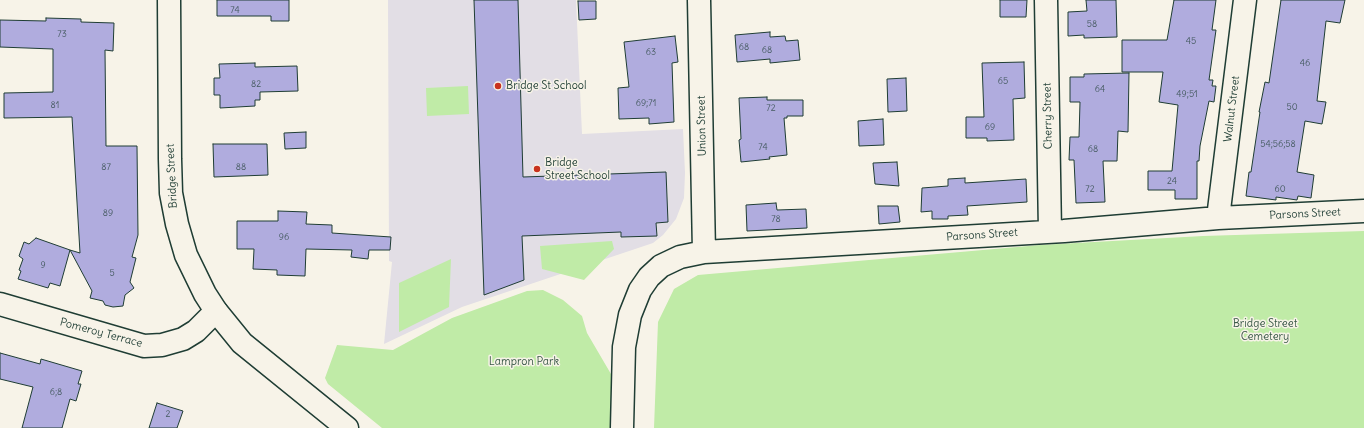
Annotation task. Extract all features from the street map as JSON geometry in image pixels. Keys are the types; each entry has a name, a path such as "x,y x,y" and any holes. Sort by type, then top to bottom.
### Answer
{"main road":[{"name":"Bridge Street","path":"169,0 170,159 173,209 181,240 192,268 205,294 216,311 242,343 347,428"},
{"name":"Union Street","path":"699,0 704,252"},
{"name":"Cherry Street","path":"1046,0 1050,231"},
{"name":"Walnut Street","path":"1218,218 1245,0"},
{"name":"Parsons Street","path":"622,428 624,347 630,315 640,290 649,277 661,266 680,258 704,252 1050,231 1218,218 1364,211"},
{"name":"Pomeroy Terrace","path":"0,304 144,346 162,345 183,339 196,331 216,311"}],"shaded area":[{"name":"Bridge Street School","path":"388,0 576,0 582,134 683,129 685,173 684,198 676,219 663,235 653,243 462,307 384,344 392,262 389,261"}],"green space":[{"path":"468,86 469,114 427,116 426,88"},
{"name":"Bridge Street Cemetery","path":"1364,231 1364,428 654,428 658,322 674,289 698,275 1040,245 1203,236"},
{"path":"612,241 614,249 584,280 542,269 540,246"},
{"path":"451,259 449,307 399,332 399,283"},
{"name":"Lampron Park","path":"543,290 563,300 582,316 587,333 618,386 615,428 382,428 328,384 325,378 337,345 393,350 452,318 527,291"}],"building":[{"path":"217,0 289,0 289,21 271,21 271,16 217,16"},
{"name":"Bridge St School","path":"474,0 518,0 523,177 666,172 668,222 656,223 657,236 621,237 621,232 522,236 524,280 484,295"},
{"path":"1000,0 1027,0 1026,17 1000,17"},
{"path":"1086,0 1116,0 1117,37 1084,38 1084,35 1068,36 1068,12 1087,11"},
{"path":"1174,0 1216,0 1212,30 1216,30 1209,80 1213,80 1212,86 1216,86 1214,102 1209,101 1200,146 1199,161 1197,161 1197,199 1175,199 1175,190 1148,190 1148,171 1172,171 1178,105 1159,102 1163,72 1122,72 1122,40 1167,40"},
{"path":"1281,0 1345,0 1340,23 1326,21 1317,101 1326,102 1322,124 1305,121 1297,172 1314,175 1311,198 1298,196 1297,200 1276,197 1276,200 1246,196 1265,82 1269,83"},
{"path":"578,1 596,1 596,19 579,20"},
{"path":"46,18 81,19 81,22 114,23 113,51 105,50 106,146 137,146 138,235 132,257 136,258 130,282 134,288 125,295 123,306 113,307 105,305 103,301 90,298 92,291 70,250 80,253 72,117 4,118 4,93 53,92 53,49 0,47 0,20 46,21"},
{"path":"770,32 770,37 785,36 786,41 798,40 800,60 770,63 770,59 737,62 735,35"},
{"path":"675,36 678,62 672,63 674,122 649,124 649,118 619,119 618,88 629,87 624,42"},
{"path":"1024,62 1025,98 1013,99 1014,140 987,141 987,138 966,138 966,117 984,117 982,63"},
{"path":"255,63 255,67 297,66 298,91 260,92 260,100 255,100 255,106 220,108 220,95 214,95 214,78 220,78 219,64"},
{"path":"1129,73 1128,132 1118,131 1117,161 1103,161 1105,202 1076,203 1074,160 1069,160 1070,137 1079,137 1080,102 1070,102 1070,77 1084,77 1084,74"},
{"path":"906,78 907,111 888,112 887,79"},
{"path":"767,97 767,100 803,100 803,116 787,116 787,118 784,118 787,155 769,157 770,159 741,162 739,140 741,139 739,98"},
{"path":"883,119 884,145 859,146 858,121"},
{"path":"306,132 306,148 285,149 284,133"},
{"path":"213,144 267,144 268,175 214,177"},
{"path":"897,162 899,186 875,184 873,163"},
{"path":"965,178 965,183 1026,179 1027,202 967,206 968,215 948,216 948,219 932,219 932,211 921,212 922,188 948,186 948,179"},
{"path":"776,203 777,210 806,209 807,228 747,231 746,205"},
{"path":"878,206 898,206 900,222 879,224"},
{"path":"278,211 307,212 306,224 332,225 332,233 391,237 390,250 369,250 368,259 351,257 352,250 306,249 305,276 277,275 277,270 253,269 254,249 237,249 237,221 278,221"},
{"path":"36,238 70,250 60,286 50,283 48,288 18,279 21,271 19,270 23,259 19,256 24,242 29,244"},
{"path":"0,353 40,364 41,359 82,371 78,384 81,384 76,401 70,399 62,428 22,428 33,387 0,379"},
{"path":"157,403 183,411 177,428 149,428"}],"place":[{"name":"Bridge St School","path":"498,86"},
{"name":"Bridge Street School","path":"537,169"}]}
